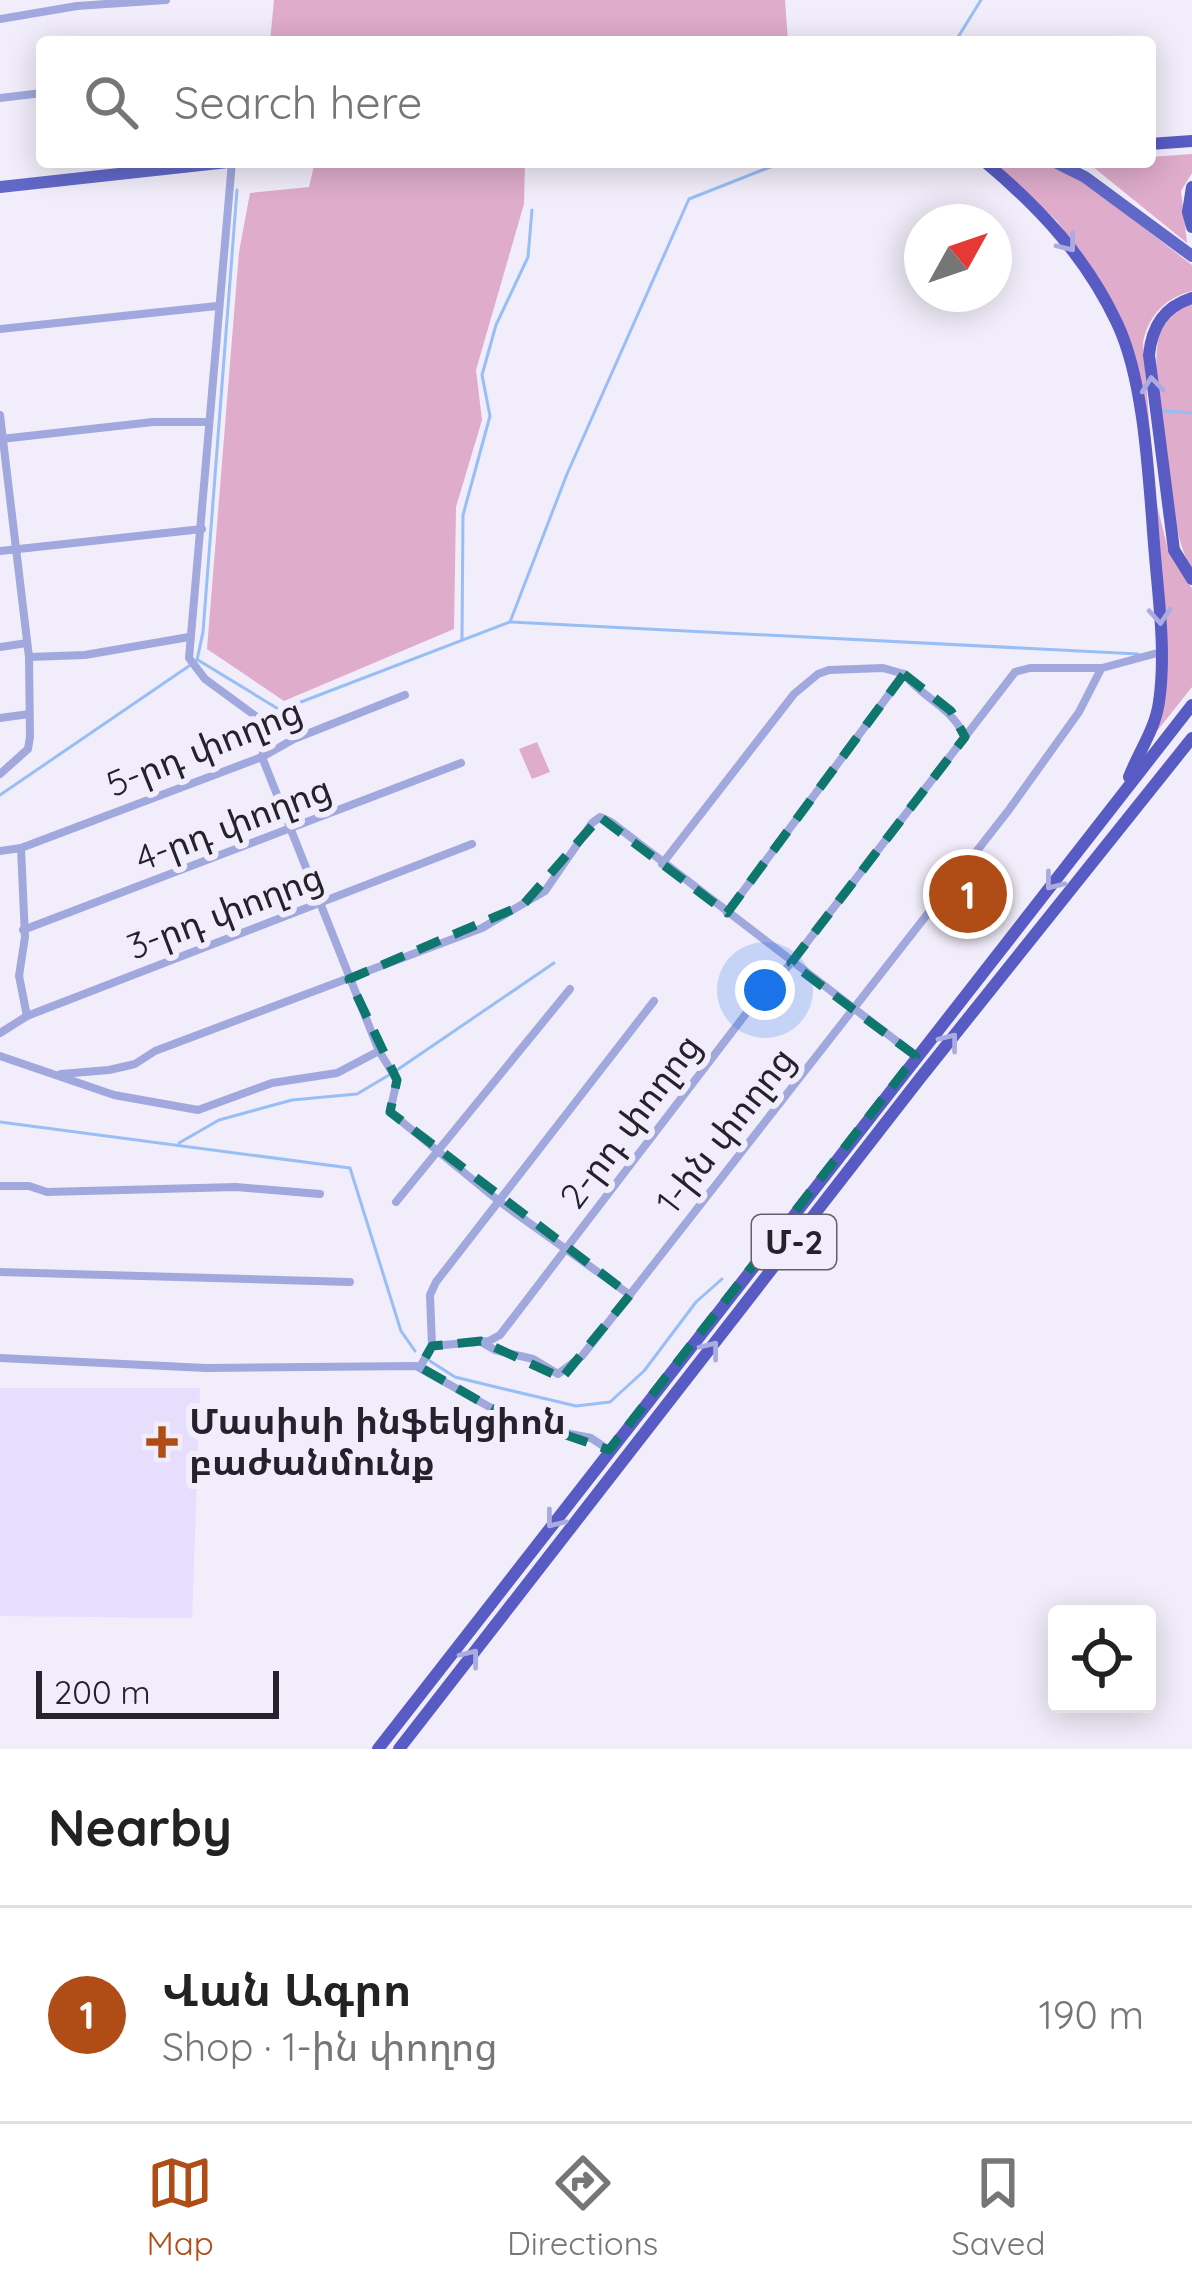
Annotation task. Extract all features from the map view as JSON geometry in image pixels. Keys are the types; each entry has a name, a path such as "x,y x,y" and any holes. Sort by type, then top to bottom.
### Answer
{"highway":[{"path":"1156,144 1192,141"},
{"path":"992,168 1050,220 1086,266 1118,326 1130,361 1146,459 1161,652 1160,700 1152,733 1125,790"},
{"path":"1192,187 1188,212 1192,227"},
{"path":"1192,298 1160,317 1149,355 1174,550 1192,579"},
{"name":"Մ-2","path":"377,1749 1192,705"},
{"name":"Մ-2","path":"399,1749 1192,738"}],"main road":[{"path":"0,187 175,168"},
{"path":"1067,168 1192,256"}],"street":[{"path":"0,19 166,0"},
{"path":"0,98 36,94"},
{"path":"230,168 202,529 189,637 191,662 265,723 268,734 262,757 379,1051 397,1080 390,1112 500,1202 630,1295"},
{"path":"0,329 218,306"},
{"path":"0,415 29,657 28,749 0,774"},
{"path":"1,439 153,422 208,422"},
{"path":"0,551 202,529"},
{"path":"29,657 85,655 189,637"},
{"path":"0,647 27,643"},
{"name":"2-րդ փողոց","path":"481,1341 500,1335 1015,672 1102,668 1161,652"},
{"path":"662,865 794,694 818,674 884,668 904,674 952,711 965,737"},
{"name":"1-ին փողոց","path":"481,1341 495,1350 533,1359 558,1374 582,1357 1059,742 1102,668"},
{"path":"727,913 904,674"},
{"name":"5-րդ փողոց","path":"0,851 21,848 262,757 405,694"},
{"path":"0,718 29,714"},
{"name":"4-րդ փողոց","path":"23,930 461,763"},
{"path":"61,1075 135,1064 155,1051 482,928 545,891 600,817 916,1056"},
{"name":"3-րդ փողոց","path":"0,1033 27,1016 472,844"},
{"path":"21,848 25,938 19,976 27,1016"},
{"path":"395,1202 570,989"},
{"path":"420,1367 433,1346 430,1295 436,1282 654,1001"},
{"path":"0,1056 114,1095 198,1110 272,1083 337,1072 379,1051"},
{"path":"0,1186 29,1186 47,1192 236,1187 320,1195"},
{"path":"0,1272 350,1282"},
{"path":"433,1346 481,1341"},
{"path":"0,1358 206,1368 420,1367 495,1410 550,1430 591,1438 609,1450"}],"highlighted area":[{"path":"904,674 951,711 965,737 791,963 916,1056 609,1450 495,1410 420,1367 432,1346 481,1341 562,1378 630,1295 390,1112 397,1080 349,979 523,905 600,817 727,913"}],"shaded area":[{"path":"274,0 785,0 788,36 271,36"},
{"path":"1192,154 1192,173 1181,191 1187,243 1094,168 1156,168 1156,157"},
{"path":"314,168 525,168 524,204 476,370 482,420 456,507 454,629 284,701 207,649 239,252 250,193 309,187"},
{"path":"1001,168 1059,168 1079,178 1192,265 1192,291 1160,309 1143,342 1155,497 1168,550 1192,588 1192,687 1153,736 1162,701 1137,393 1116,322 1090,266 1057,221"},
{"path":"1192,303 1192,570 1168,486 1156,373 1162,323 1171,312"},
{"path":"537,742 550,772 532,779 519,749"},
{"path":"0,1388 200,1388 192,1618 0,1616"}],"waterway":[{"path":"959,36 981,0"},
{"path":"198,660 280,710 510,622 567,474 689,199 768,168"},
{"path":"197,660 203,632 237,190"},
{"path":"462,639 463,515 490,416 482,375 496,325 528,257 532,210"},
{"path":"1164,411 1192,413"},
{"path":"511,622 1138,654"},
{"path":"0,795 189,666"},
{"path":"397,1070 554,963"},
{"path":"179,1143 219,1120 292,1100 357,1094 389,1075"},
{"path":"0,1122 350,1168 401,1331 415,1351"},
{"path":"430,1361 455,1377 576,1406 610,1402 644,1371 696,1302 722,1279"}],"place":[{"name":"Վան Ագրո","path":"968,894"},
{"name":"Մասիսի ինֆեկցիոն բաժանմունք","path":"162,1442"}]}
